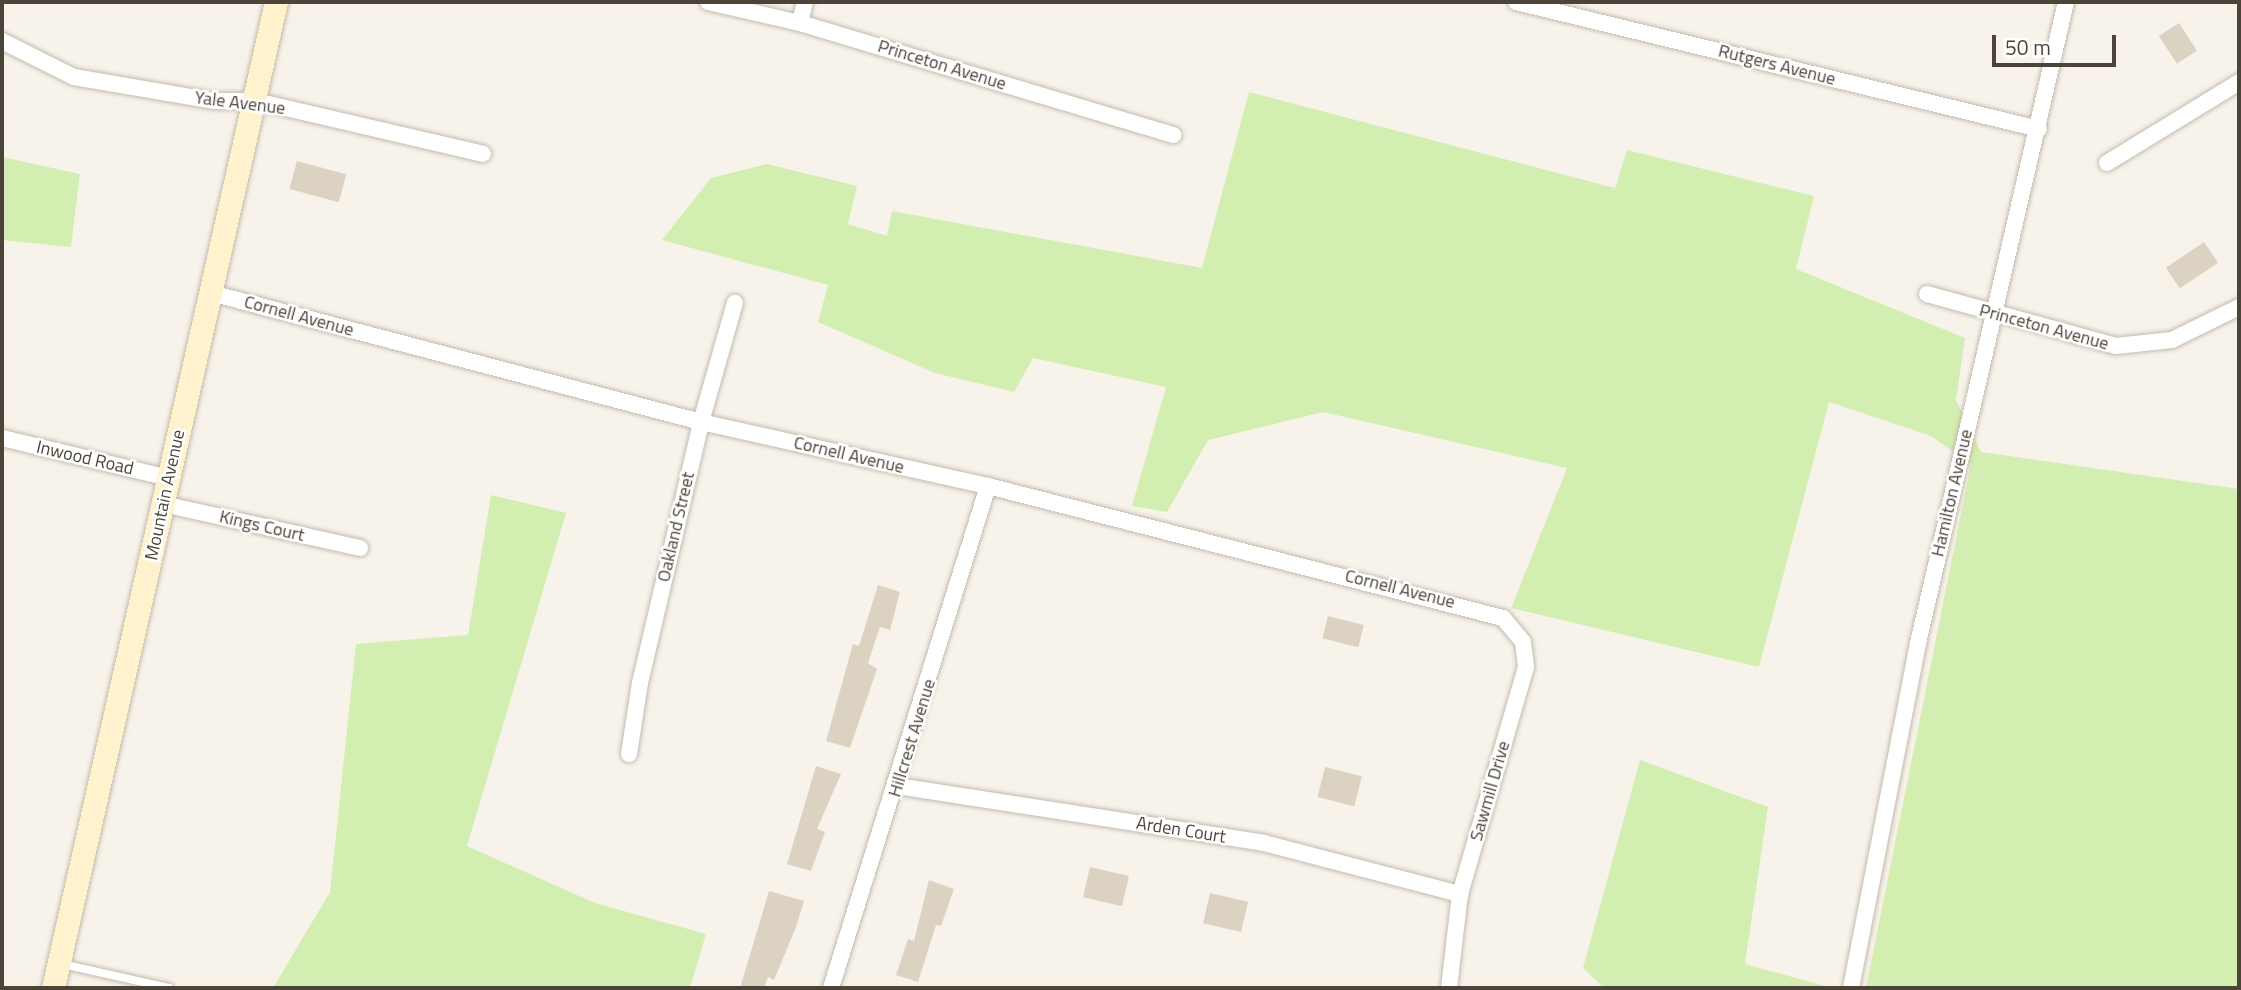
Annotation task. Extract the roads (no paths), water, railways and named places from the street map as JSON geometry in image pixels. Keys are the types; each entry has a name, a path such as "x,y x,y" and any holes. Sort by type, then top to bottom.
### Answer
{"main road":[{"name":"Mountain Avenue","path":"54,988 256,101 276,2"}],"street":[{"name":"Princeton Avenue","path":"708,2 800,23 1174,135"},
{"path":"800,23 805,2"},
{"name":"Rutgers Avenue","path":"1516,2 2039,129"},
{"name":"Hamilton Avenue","path":"1851,988 1918,643 1992,314 2039,129 2066,2"},
{"name":"Yale Avenue","path":"2,41 74,77 215,101 256,101 483,154"},
{"path":"2107,163 2239,82"},
{"name":"Cornell Avenue","path":"211,293 701,422 988,486 1489,611"},
{"name":"Princeton Avenue","path":"1927,294 2098,344 2135,346 2190,334 2239,307"},
{"name":"Oakland Street","path":"629,754 640,683 701,422 735,303"},
{"name":"Inwood Road","path":"2,439 168,478"},
{"name":"Hillcrest Avenue","path":"831,988 897,786 988,486"},
{"name":"Kings Court","path":"163,504 360,548"},
{"name":"Sawmill Drive","path":"1449,988 1460,894 1526,667 1523,642 1515,628 1489,611"},
{"name":"Arden Court","path":"897,786 1265,843 1460,894"}],"lane":[{"path":"59,964 169,988"}]}
